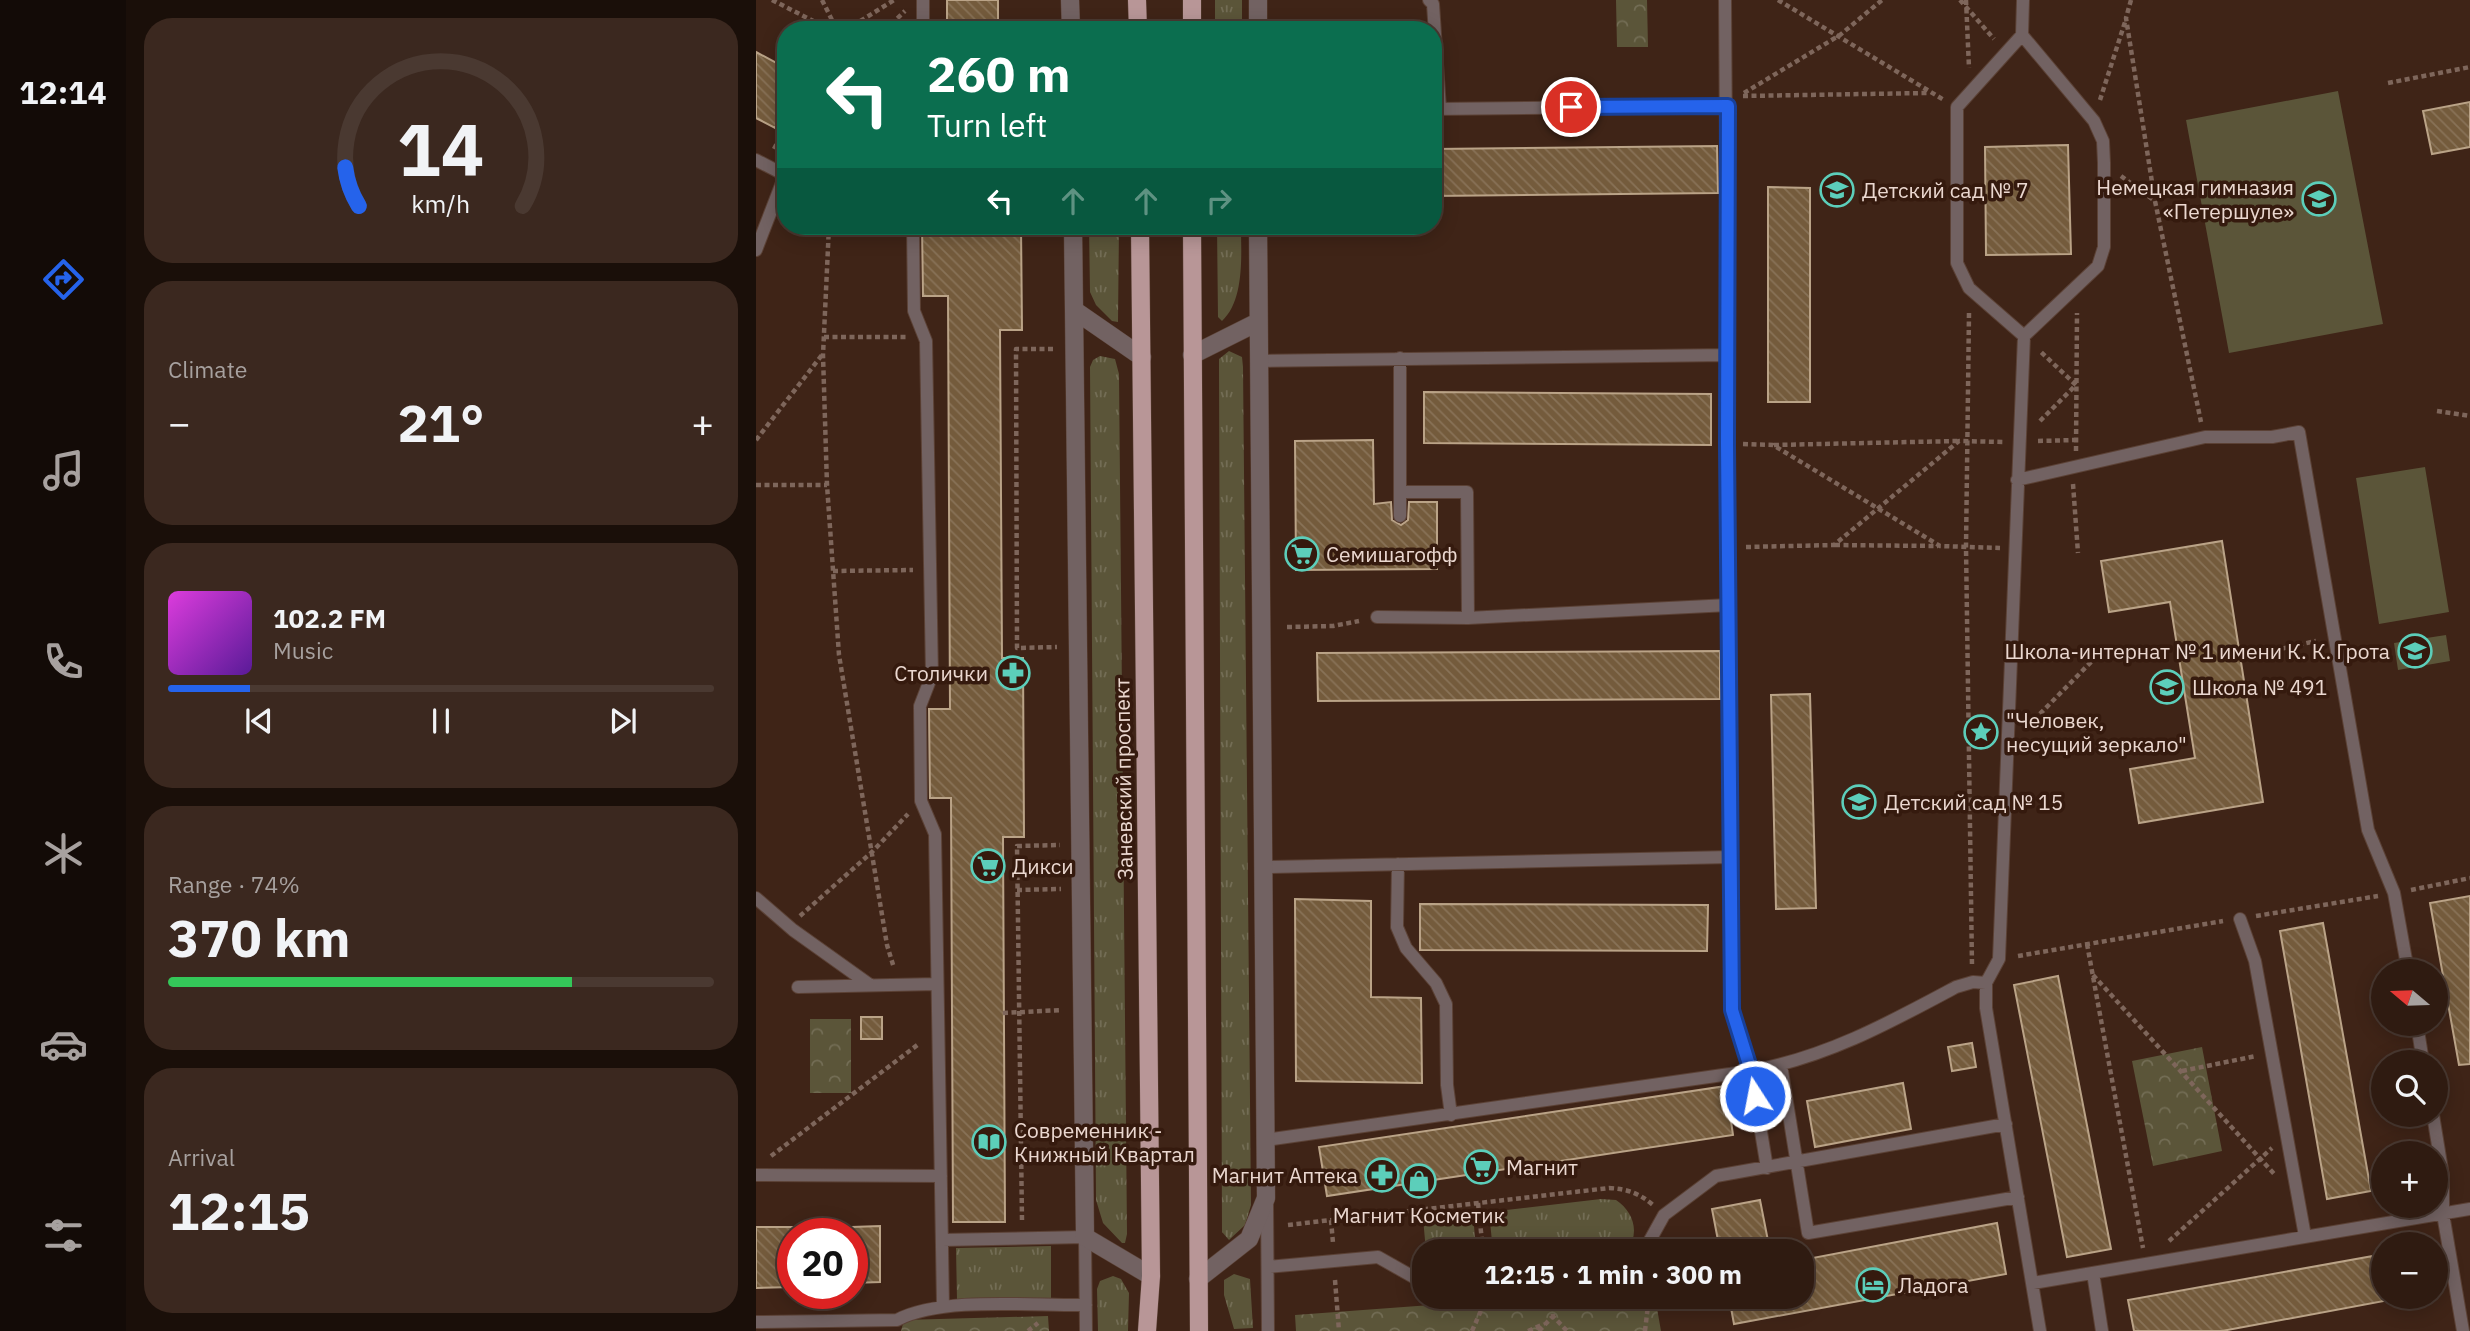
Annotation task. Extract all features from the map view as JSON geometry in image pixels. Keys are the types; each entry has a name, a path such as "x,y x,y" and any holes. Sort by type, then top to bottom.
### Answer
{"main road":[{"path":"1137,0 1138,21"},
{"path":"1192,0 1192,21"},
{"name":"Заневский проспект","path":"1140,235 1151,1276 1147,1331"},
{"path":"1192,235 1199,1331"}],"street":[{"path":"1070,0 1071,21"},
{"path":"1258,0 1258,21"},
{"path":"1073,235 1086,1237 1151,1276"},
{"path":"1198,1279 1249,1239 1266,1198 1258,235"},
{"path":"1074,310 1142,357"},
{"path":"1192,355 1258,321"}],"lane":[{"path":"923,0 923,21"},
{"path":"1429,0 1433,4 1434,21"},
{"path":"1725,0 1728,106 1727,444 1732,1010 1751,1071 1767,1168"},
{"path":"2022,0 2022,36 2094,121 2103,141 2104,163 2104,247 2098,266 2024,336 1999,958 1986,983 1986,1007 2040,1331"},
{"path":"2022,36 1957,107 1957,263 1969,288 2024,336"},
{"path":"1442,109 1728,106"},
{"path":"761,162 777,171"},
{"path":"756,250 777,196"},
{"path":"913,235 914,311 924,337 932,675 920,706 921,801 935,834 943,1306"},
{"path":"1258,360 1728,355"},
{"path":"1400,358 1400,516"},
{"path":"2017,480 2204,437 2272,437 2300,432 2368,830 2394,893 2405,959"},
{"path":"1400,492 1466,492 1468,618"},
{"path":"1377,617 1468,618 1729,606"},
{"path":"1265,867 1731,857"},
{"path":"1398,864 1398,928 1406,948 1436,983 1446,1004 1447,1085 1451,1115"},
{"path":"759,903 870,985"},
{"path":"2241,919 2255,961 2305,1236"},
{"path":"1266,1140 1781,1065 1855,1041 1956,987 1973,982 1986,983"},
{"path":"798,987 937,984"},
{"path":"1781,1065 1808,1233 2018,1197"},
{"path":"1651,1239 1664,1215 1716,1176 2006,1124"},
{"path":"756,1175 941,1176"},
{"path":"1266,1198 1268,1331"},
{"path":"2448,1213 2470,1209"},
{"path":"2033,1283 2418,1218"},
{"path":"2444,1218 2463,1331"},
{"path":"942,1240 1086,1237 1086,1331"},
{"path":"1268,1267 1378,1257 1412,1276"},
{"path":"2092,1273 2102,1331"},
{"path":"756,1322 897,1320 913,1312 943,1306 1086,1305"}],"path":[{"path":"772,0 813,21"},
{"path":"822,0 832,21"},
{"path":"860,21 894,0"},
{"path":"1778,0 1840,35 1928,93 1957,107"},
{"path":"1728,106 1840,35 1882,0"},
{"path":"1959,0 2006,53"},
{"path":"1966,0 1970,93"},
{"path":"2094,121 2131,0"},
{"path":"895,21 909,8"},
{"path":"2126,18 2155,201 2204,437"},
{"path":"2388,83 2470,67"},
{"path":"1740,96 1928,93"},
{"path":"761,162 777,139"},
{"path":"2104,163 2155,201"},
{"path":"829,235 823,355 827,485 839,655 887,945 899,985"},
{"path":"1969,288 1966,547 1973,982"},
{"path":"2077,288 2073,488 2078,553"},
{"path":"2024,336 2076,385"},
{"path":"824,337 924,337"},
{"path":"1057,349 1016,349 1017,648 1059,647"},
{"path":"756,440 823,355"},
{"path":"2020,442 2076,385"},
{"path":"2437,411 2470,416"},
{"path":"1727,444 2076,440"},
{"path":"1834,545 1959,441"},
{"path":"1773,445 1940,546"},
{"path":"756,485 827,485"},
{"path":"1728,547 1834,545 2015,549"},
{"path":"833,571 930,570"},
{"path":"1287,627 1333,626 1377,617"},
{"path":"2240,658 2334,638"},
{"path":"2008,747 2095,658"},
{"path":"789,926 872,852 921,801"},
{"path":"1022,1223 1017,846 1061,845"},
{"path":"1017,890 1061,889"},
{"path":"2087,944 2146,1263"},
{"path":"2093,974 2298,1201"},
{"path":"1003,1013 1082,1010"},
{"path":"767,1159 938,1029"},
{"path":"2181,1071 2271,1053"},
{"path":"2146,1263 2260,1159"},
{"path":"1288,1225 1609,1188 1626,1189 1643,1196 1664,1215"},
{"path":"1478,1203 1482,1239"},
{"path":"1472,1331 1482,1309"},
{"path":"1553,1309 1553,1316 1567,1331"},
{"path":"1645,1331 1648,1309"},
{"path":"1539,1331 1553,1316"},
{"path":"1528,1331 1544,1324"}],"green space":[{"path":"1215,0 1242,0 1242,21 1215,21"},
{"path":"1616,0 1647,0 1648,47 1617,47"},
{"path":"2338,91 2383,324 2229,353 2186,120"},
{"path":"1089,235 1119,235 1118,322 1112,321 1096,305 1090,292"},
{"path":"1217,235 1241,235 1240,276 1235,301 1222,321 1218,317"},
{"path":"1229,351 1242,357 1243,367 1251,1205 1245,1225 1229,1240 1222,1232 1219,359"},
{"path":"1100,356 1115,359 1119,374 1125,1243 1103,1223 1096,1200 1090,367 1093,360"},
{"path":"2425,467 2449,612 2379,624 2356,478"},
{"path":"2446,635 2450,661 2398,670 2394,643"},
{"path":"810,1019 851,1019 851,1093 810,1093"},
{"path":"2202,1047 2222,1151 2153,1166 2132,1061"},
{"path":"1601,1199 1616,1200 1631,1217 1633,1237 1492,1239 1489,1212"},
{"path":"1473,1214 1475,1239 1425,1239 1423,1218"},
{"path":"1051,1246 1051,1298 957,1300 956,1248"},
{"path":"1234,1274 1250,1279 1253,1328 1234,1329 1224,1295 1224,1280"},
{"path":"1113,1276 1121,1279 1129,1293 1128,1331 1098,1331 1097,1289 1100,1281"},
{"path":"1412,1306 1412,1309 1657,1309 1661,1331 1296,1331 1295,1315"},
{"path":"1048,1316 1049,1331 901,1331 904,1320"}],"building":[{"path":"947,0 998,0 998,21 947,21"},
{"path":"756,52 777,63 777,124 775,128 756,118"},
{"path":"2470,102 2470,147 2432,154 2423,111"},
{"path":"2068,145 2071,254 1986,255 1985,147"},
{"path":"1717,146 1718,193 1442,196 1442,149"},
{"path":"1768,187 1810,188 1810,402 1768,402"},
{"path":"922,235 1021,235 1022,330 1000,330 1002,658 1023,658 1024,837 1003,837 1005,1222 953,1222 951,798 930,798 929,709 950,709 948,296 923,296"},
{"path":"1424,392 1711,394 1711,445 1424,443"},
{"path":"1373,440 1374,504 1391,502 1392,520 1401,525 1408,520 1409,502 1437,502 1437,569 1296,570 1295,441"},
{"path":"2222,541 2263,802 2139,823 2130,769 2195,758 2170,602 2109,612 2101,561"},
{"path":"1720,651 1720,699 1318,701 1317,653"},
{"path":"1810,694 1816,908 1776,909 1771,695"},
{"path":"2470,896 2470,1064 2459,1065 2448,1004 2448,959 2440,959 2430,903"},
{"path":"1295,899 1371,901 1371,997 1421,998 1422,1083 1296,1081"},
{"path":"1420,904 1708,905 1707,951 1420,950"},
{"path":"2323,923 2371,1191 2327,1199 2280,931"},
{"path":"2058,976 2111,1249 2067,1257 2014,985"},
{"path":"861,1017 882,1017 882,1039 861,1039"},
{"path":"1972,1043 1976,1067 1952,1071 1948,1047"},
{"path":"1903,1083 1911,1129 1815,1147 1807,1101"},
{"path":"1726,1086 1733,1135 1327,1196 1319,1147"},
{"path":"1760,1200 1768,1239 1718,1239 1712,1209"},
{"name":"Ладога","path":"1997,1223 2006,1274 1734,1324 1731,1309 1814,1309 1814,1258"},
{"path":"868,1226 880,1226 880,1282 868,1282"},
{"path":"756,1227 777,1227 777,1287 756,1288"},
{"path":"2371,1256 2371,1303 2222,1331 2134,1331 2128,1300"}],"place":[{"name":"Детский сад № 7","path":"1837,190"},
{"name":"Немецкая гимназия «Петершуле»","path":"2319,199"},
{"name":"Семишагофф","path":"1302,554"},
{"name":"Школа-интернат № 1 имени К. К. Грота","path":"2415,651"},
{"name":"Столички","path":"1013,673"},
{"name":"Школа № 491","path":"2167,687"},
{"name":"\"Человек, несущий зеркало\"","path":"1981,732"},
{"name":"Детский сад № 15","path":"1859,802"},
{"name":"Дикси","path":"988,866"},
{"name":"Современник - Книжный Квартал","path":"989,1142"},
{"name":"Магнит","path":"1481,1167"},
{"name":"Магнит Аптека","path":"1382,1175"},
{"name":"Магнит Косметик","path":"1419,1181"},
{"name":"Ладога","path":"1873,1285"}],"route":[{"path":"1571,107 1728,106 1727,444 1732,1010 1751,1071 1755,1096"}]}
